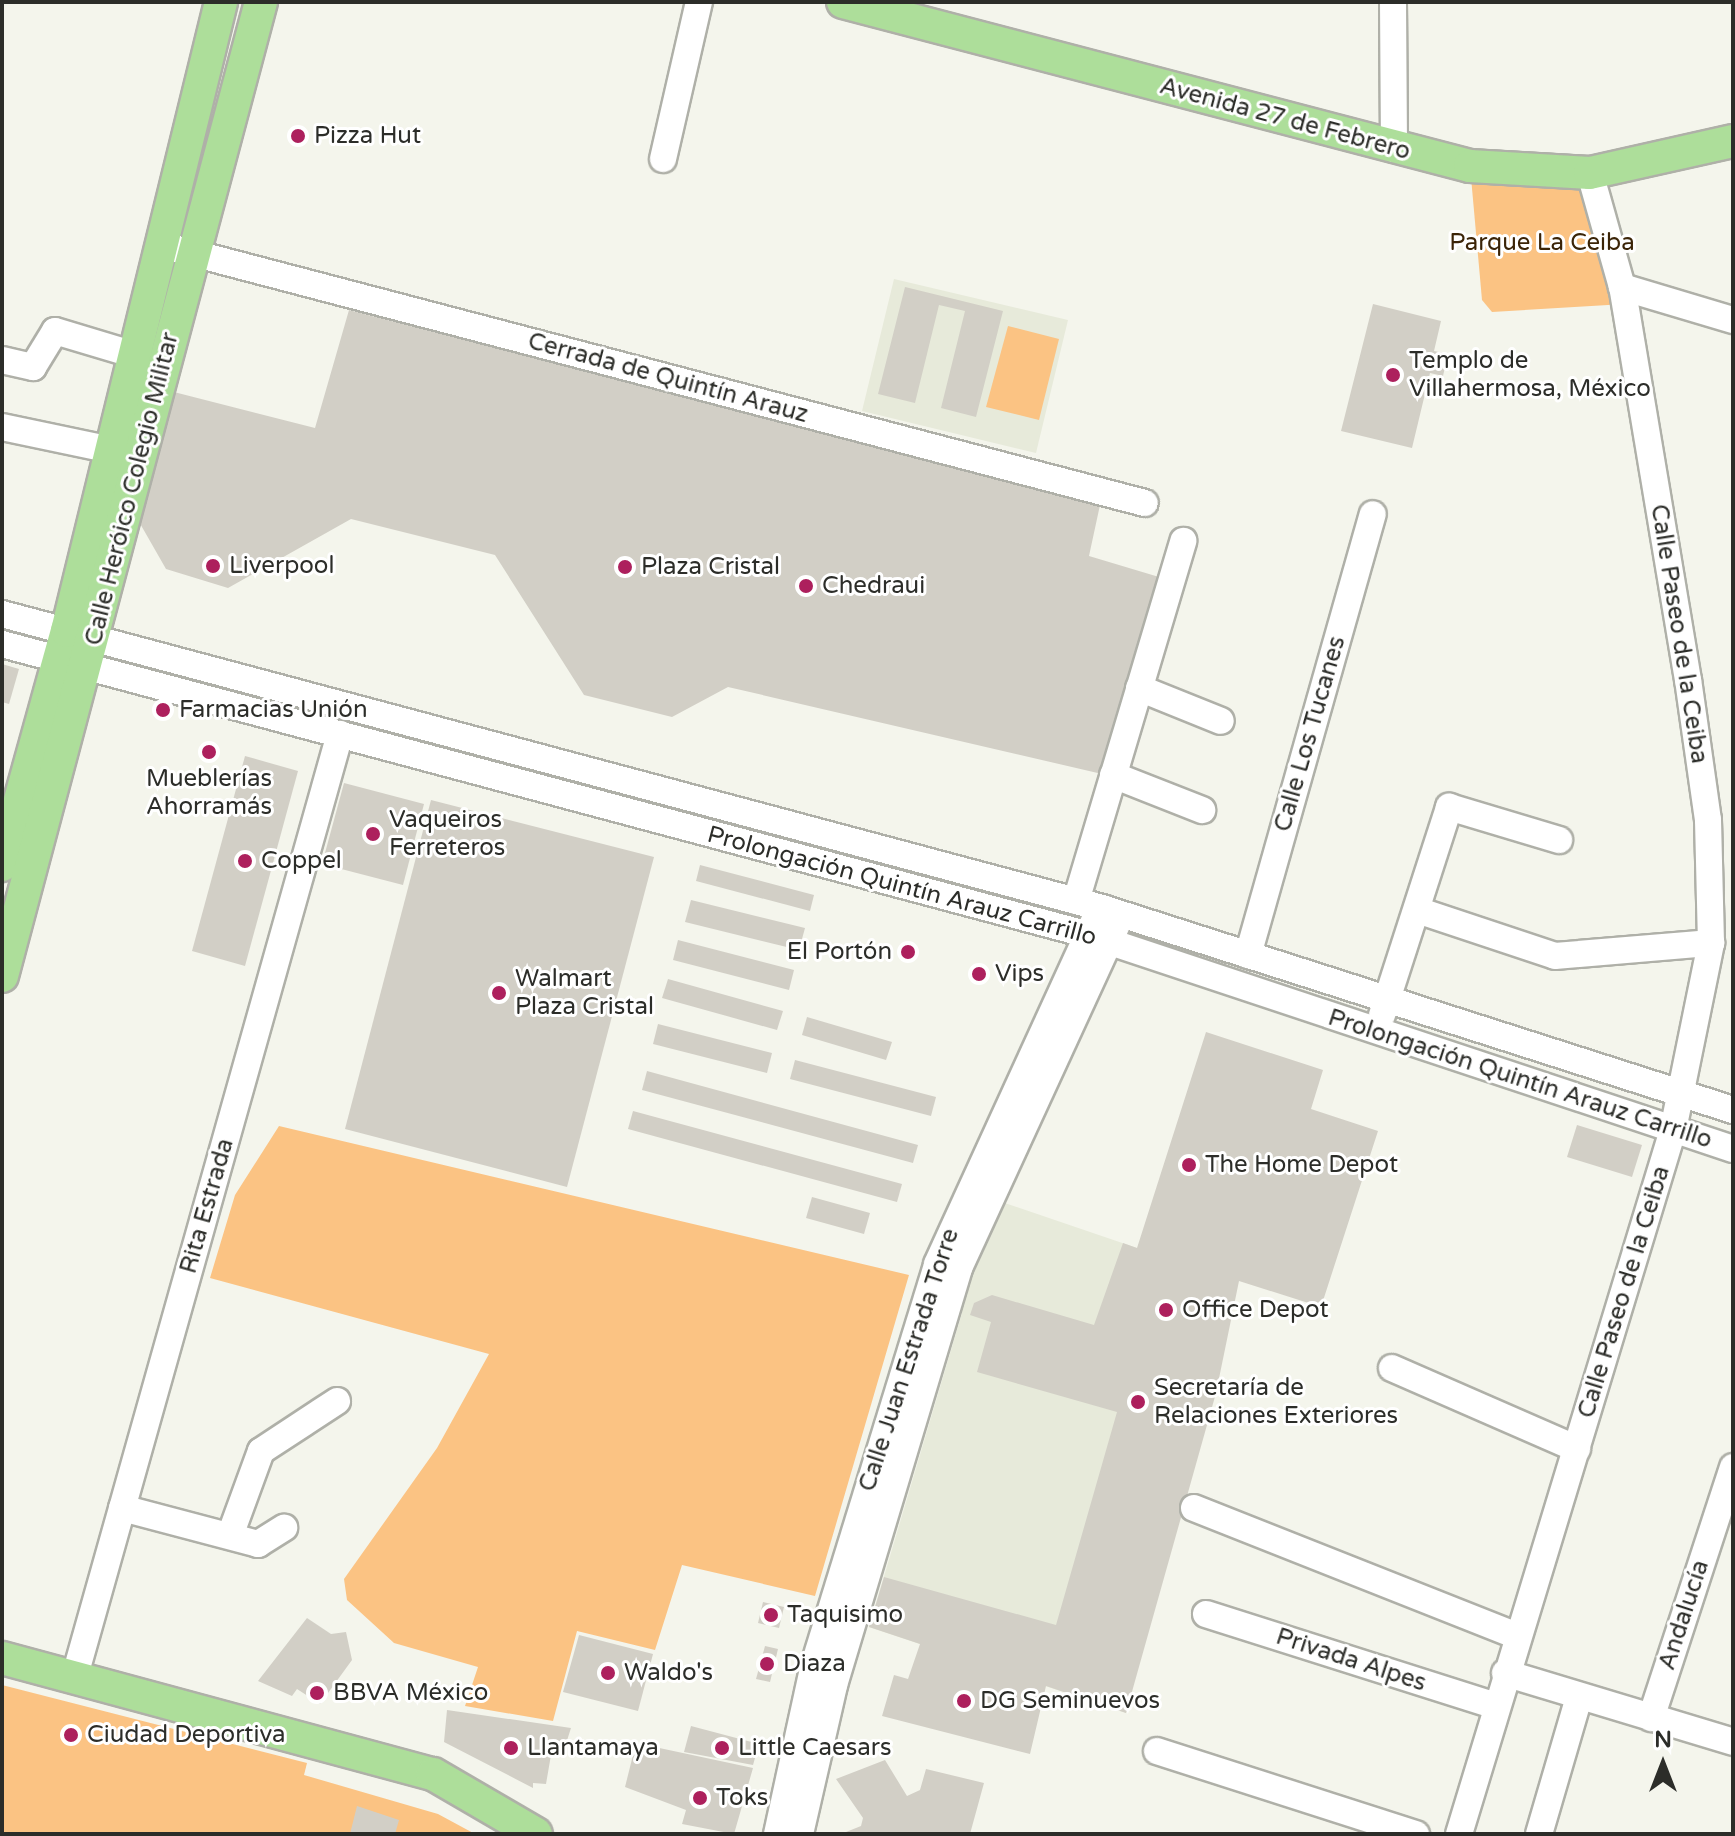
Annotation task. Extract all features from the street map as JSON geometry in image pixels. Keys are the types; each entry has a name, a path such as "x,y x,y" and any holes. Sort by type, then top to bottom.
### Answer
{"main road":[{"name":"Calle Heróico Colegio Militar","path":"2,976 77,648 177,248 221,2"},
{"name":"Calle Heróico Colegio Militar","path":"2,865 77,648 112,450 135,355 177,248 261,2"},
{"name":"Avenida 27 de Febrero","path":"843,2 1394,149 1470,166 1590,173 1733,141"},
{"path":"2,1658 433,1774 536,1834"}],"street":[{"path":"663,159 699,2"},
{"path":"1393,2 1394,149"},
{"name":"Calle Paseo de la Ceiba","path":"1459,1834 1505,1673 1577,1449 1673,1130 1683,1093 1711,943 1708,820 1622,287 1590,173"},
{"name":"Cerrada de Quintín Arauz","path":"177,248 1145,503"},
{"path":"1622,287 1733,320"},
{"path":"2,360 33,367 55,331 135,355"},
{"path":"2,427 112,450"},
{"name":"Calle Los Tucanes","path":"1248,955 1373,514"},
{"path":"1076,901 1183,541"},
{"path":"2,614 77,648"},
{"path":"2,644 77,648"},
{"name":"Prolongación Quintín Arauz Carrillo","path":"77,648 407,720 1076,901 1733,1110"},
{"name":"Prolongación Quintín Arauz Carrillo","path":"77,648 340,734 1098,938 1733,1149"},
{"path":"1139,688 1221,721"},
{"path":"399,749 407,720"},
{"name":"Rita Estrada","path":"74,1679 340,734"},
{"path":"1113,775 1202,810"},
{"path":"1376,1031 1449,807 1559,840"},
{"path":"905,886 912,857"},
{"path":"1417,910 1555,956 1711,943"},
{"name":"Calle Juan Estrada Torre","path":"777,1834 812,1730 937,1264 1111,911"},
{"path":"1392,1368 1577,1449"},
{"path":"231,1533 261,1451 337,1401"},
{"name":"Andalucía","path":"1651,1718 1733,1467"},
{"path":"122,1508 231,1533 258,1544 284,1528"},
{"path":"1194,1508 1517,1636"},
{"name":"Privada Alpes","path":"1206,1614 1496,1706"},
{"path":"1505,1673 1733,1742"},
{"path":"1539,1834 1579,1697"},
{"name":"Calle Juan Estrada Torre","path":"800,1834 812,1730"},
{"path":"1157,1751 1416,1834"}],"shaded area":[{"path":"894,279 1068,320 1036,453 862,411"},
{"path":"993,1199 1137,1248 1126,1713 869,1627 962,1313 953,1309"}],"green space":[{"name":"Parque La Ceiba","path":"1470,166 1590,173 1625,304 1492,312 1482,300"},
{"path":"1008,326 1059,339 1039,420 986,407"},
{"path":"279,1126 909,1275 815,1596 682,1565 655,1650 577,1631 553,1721 465,1706 478,1667 394,1643 347,1600 344,1579 437,1448 489,1354 210,1278 235,1195"},
{"name":"Ciudad Deportiva","path":"2,1685 307,1763 304,1775 438,1814 475,1834 2,1834"}],"building":[{"path":"905,287 1003,311 976,417 941,408 965,311 939,305 915,403 878,394"},
{"name":"Templo de Villahermosa, México","path":"1373,304 1441,321 1434,351 1448,354 1443,376 1430,373 1412,448 1341,431"},
{"path":"349,310 1100,505 1089,556 1159,577 1102,774 728,687 672,717 584,695 495,555 351,519 228,588 166,569 138,520 170,391 315,428"},
{"path":"2,664 19,669 9,704 2,702"},
{"name":"Coppel","path":"245,756 298,771 245,966 192,951"},
{"name":"Vaqueiros Ferreteros","path":"344,783 424,804 403,885 322,864"},
{"name":"Walmart Plaza Cristal","path":"431,800 654,857 567,1187 345,1129"},
{"path":"700,865 814,895 810,911 696,881"},
{"path":"691,900 805,928 799,950 685,922"},
{"path":"678,940 794,970 789,990 673,960"},
{"path":"668,979 783,1011 777,1030 662,998"},
{"path":"807,1017 892,1042 886,1060 802,1035"},
{"path":"658,1024 772,1053 767,1073 653,1044"},
{"path":"1206,1032 1323,1070 1311,1109 1378,1131 1321,1307 1239,1281 1216,1393 1126,1713 1046,1686 1030,1754 882,1716 894,1675 908,1679 920,1644 869,1627 884,1577 1056,1625 1117,1412 977,1372 991,1322 970,1315 974,1303 992,1295 1094,1325 1123,1243 1137,1248"},
{"path":"795,1060 936,1097 931,1116 790,1079"},
{"path":"647,1071 918,1145 913,1163 642,1090"},
{"path":"633,1111 902,1184 897,1202 628,1129"},
{"path":"1577,1125 1642,1145 1632,1177 1567,1157"},
{"path":"812,1197 870,1213 864,1234 806,1218"},
{"name":"Taquisimo","path":"763,1602 784,1607 779,1628 758,1623"},
{"path":"307,1618 331,1634 346,1632 352,1660 320,1704 297,1689 292,1696 258,1681"},
{"name":"Waldo's","path":"579,1635 653,1654 638,1711 563,1692"},
{"name":"Diaza","path":"765,1646 778,1649 770,1682 756,1679"},
{"name":"Llantamaya","path":"447,1710 571,1728 562,1756 551,1755 546,1784 533,1783 533,1788 444,1742"},
{"name":"Little Caesars","path":"691,1726 759,1744 753,1765 684,1752"},
{"name":"Toks","path":"636,1743 753,1768 734,1834 682,1824 686,1810 625,1787"},
{"path":"885,1760 907,1796 920,1790 926,1769 984,1783 970,1834 841,1834 861,1826 863,1818 836,1779"},
{"path":"357,1806 399,1820 395,1834 350,1834"}],"place":[{"name":"Pizza Hut","path":"298,136"},
{"name":"Templo de Villahermosa, México","path":"1393,375"},
{"name":"Liverpool","path":"213,566"},
{"name":"Plaza Cristal","path":"625,567"},
{"name":"Chedraui","path":"806,586"},
{"name":"Farmacias Unión","path":"163,710"},
{"name":"Mueblerías Ahorramás","path":"209,752"},
{"name":"Vaqueiros Ferreteros","path":"373,834"},
{"name":"Coppel","path":"245,861"},
{"name":"El Portón","path":"908,952"},
{"name":"Vips","path":"979,974"},
{"name":"Walmart Plaza Cristal","path":"499,993"},
{"name":"The Home Depot","path":"1189,1165"},
{"name":"Office Depot","path":"1166,1310"},
{"name":"Secretaría de Relaciones Exteriores","path":"1138,1402"},
{"name":"Taquisimo","path":"771,1615"},
{"name":"Diaza","path":"767,1664"},
{"name":"Waldo's","path":"608,1673"},
{"name":"BBVA México","path":"317,1693"},
{"name":"DG Seminuevos","path":"964,1701"},
{"name":"Ciudad Deportiva","path":"71,1735"},
{"name":"Llantamaya","path":"511,1748"},
{"name":"Little Caesars","path":"722,1748"},
{"name":"Toks","path":"700,1798"}]}
